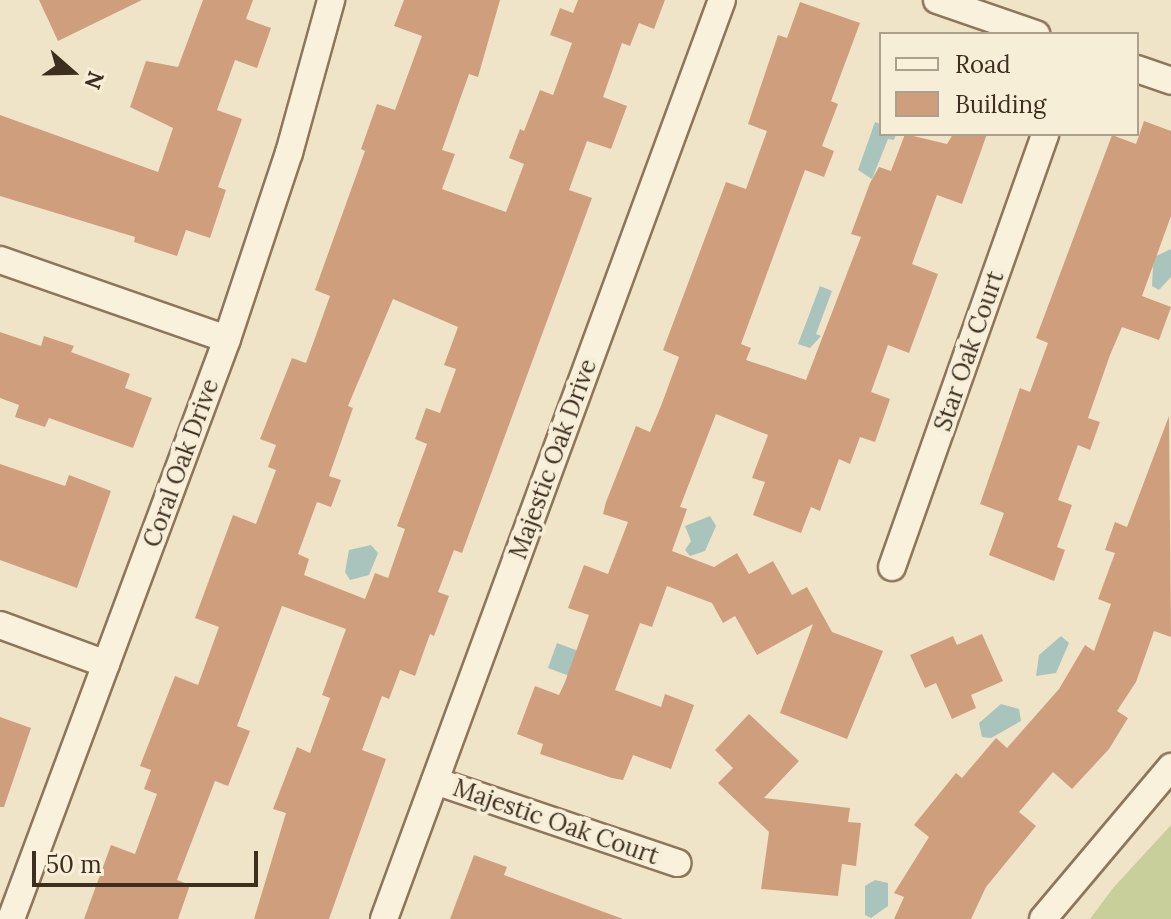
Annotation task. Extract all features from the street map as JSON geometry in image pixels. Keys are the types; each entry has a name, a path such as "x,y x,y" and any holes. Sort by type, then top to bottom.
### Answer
{"street":[{"name":"Coral Oak Drive","path":"11,919 227,339 289,153 331,0"},
{"name":"Majestic Oak Drive","path":"384,919 722,0"},
{"path":"937,0 1030,32"},
{"path":"1139,70 1171,81"},
{"name":"Star Oak Court","path":"892,567 1044,136"},
{"path":"0,260 227,339"},
{"path":"0,625 106,664"},
{"path":"1043,919 1171,767"},
{"name":"Majestic Oak Court","path":"435,781 677,863"}],"green space":[{"path":"1171,825 1171,919 1090,919 1113,888"}],"water":[{"path":"875,122 879,123 879,136 895,136 894,140 888,139 872,179 858,170"},
{"path":"1171,249 1171,277 1159,290 1152,286 1153,266 1156,256"},
{"path":"820,286 832,291 816,334 821,336 810,348 798,344"},
{"path":"710,516 716,526 705,551 690,556 685,550 691,541 685,526"},
{"path":"371,545 378,553 369,575 350,580 345,572 349,550"},
{"path":"1061,636 1069,643 1056,673 1036,676 1039,655"},
{"path":"557,643 608,662 599,687 548,668"},
{"path":"1001,704 1019,709 1021,721 991,738 982,737 979,723"},
{"path":"875,880 888,883 888,906 871,918 865,915 865,886"}],"building":[{"path":"39,0 142,0 58,41"},
{"path":"203,0 253,0 246,19 271,28 257,68 235,60 217,110 242,119 218,187 226,190 210,238 186,230 177,256 134,242 135,237 0,196 0,115 158,172 173,128 130,107 146,61 178,67"},
{"path":"404,0 500,0 478,77 469,74 442,150 455,154 442,189 506,212 524,164 509,158 520,129 524,131 540,90 553,95 572,43 550,35 560,8 573,13 578,0 665,0 654,29 639,23 630,46 622,43 603,97 627,106 611,149 587,141 569,190 592,198 462,553 454,550 438,592 449,596 434,636 430,634 415,676 400,670 389,699 382,696 362,750 386,759 329,919 254,919 286,813 273,809 297,747 310,753 330,698 322,695 346,629 282,606 237,726 250,731 228,786 215,781 177,880 190,885 178,919 84,919 111,845 135,854 157,794 144,789 151,770 140,766 175,676 198,685 219,627 195,618 233,515 256,524 276,470 268,467 276,445 260,439 292,358 306,363 330,296 315,290 365,151 361,149 377,104 395,110 422,36 394,26","holes":["393,299 458,327 444,365 456,369 440,413 426,408 415,439 427,444 397,526 405,529 388,578 375,573 365,599 304,575 309,559 298,554 317,502 331,507 341,480 329,476 353,408 348,406"]},
{"path":"800,2 860,23 831,101 838,104 822,146 834,151 824,177 805,170 741,344 751,348 746,360 806,380 861,237 851,234 870,183 879,167 891,171 904,136 947,144 952,136 986,136 962,204 937,195 912,264 938,274 909,353 888,345 871,392 890,399 875,442 860,437 850,464 839,459 820,511 811,507 801,533 753,515 765,482 752,478 768,435 716,414 680,507 687,509 672,551 714,567 737,553 749,574 773,561 792,595 807,587 832,632 883,651 847,739 780,713 813,624 757,655 735,616 723,623 712,603 667,586 652,627 640,623 615,690 661,707 665,694 694,705 671,769 633,755 623,780 612,778 540,754 543,744 517,734 535,686 559,695 565,682 589,615 568,608 584,565 608,574 628,522 603,514 606,502 636,426 650,432 661,406 679,357 663,350 726,182 746,189 767,131 748,124 778,35 787,38"},
{"path":"1144,121 1171,131 1171,216 1142,296 1171,307 1159,340 1122,327 1110,355 1088,418 1100,422 1090,450 1078,445 1058,500 1072,505 1057,547 1065,550 1054,581 989,555 1004,513 980,504 1020,388 1030,392 1048,343 1036,338 1112,136 1136,144"},
{"path":"0,332 41,346 44,336 74,346 71,352 130,374 125,388 152,398 133,448 49,418 45,427 15,417 19,405 0,398"},
{"path":"1169,416 1171,637 1154,631 1136,682 1117,711 1128,718 1109,749 1072,789 1053,772 1019,812 1036,826 986,887 971,919 894,919 904,897 894,893 929,837 914,825 956,773 962,778 996,738 1007,748 1059,689 1085,645 1094,651 1111,604 1098,599 1115,553 1105,550 1115,522 1127,527"},
{"path":"0,464 65,486 69,475 111,491 77,588 0,560"},
{"path":"982,634 1003,681 971,695 976,708 952,719 936,683 925,688 910,655 953,636 957,645"},
{"path":"749,714 799,761 764,798 850,808 848,822 861,823 856,866 842,864 838,896 761,889 769,832 718,783 733,768 715,750"},
{"path":"0,717 31,728 4,807 0,807"},
{"path":"474,855 507,867 504,875 623,919 450,919"}]}
